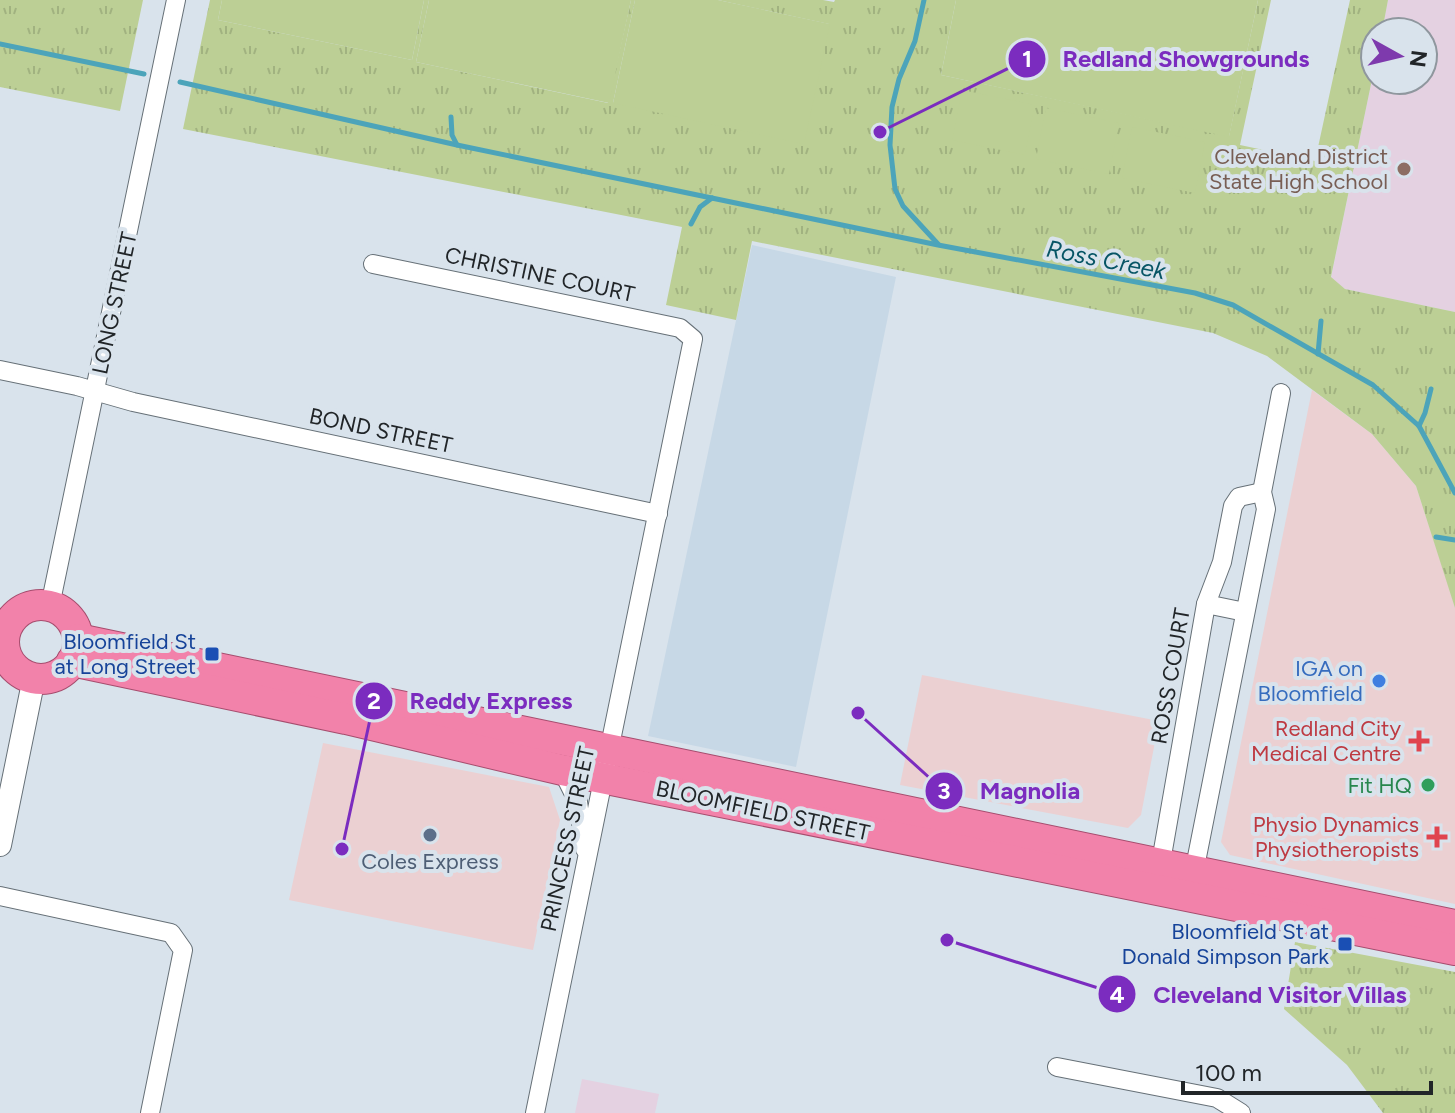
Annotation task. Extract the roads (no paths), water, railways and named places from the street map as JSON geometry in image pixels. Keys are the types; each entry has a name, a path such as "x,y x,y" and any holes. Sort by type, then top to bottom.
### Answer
{"highway":[{"path":"50,606 69,618 75,650 55,676 34,678 14,667 3,635 26,608 50,606"},
{"name":"BLOOMFIELD STREET","path":"75,650 1192,884 1455,950"},
{"name":"BLOOMFIELD STREET","path":"75,650 562,770 607,763"},
{"name":"BLOOMFIELD STREET","path":"1192,884 1455,925"}],"street":[{"name":"LONG STREET","path":"50,606 176,0"},
{"name":"CHRISTINE COURT","path":"373,264 680,328 693,339"},
{"name":"PRINCESS STREET","path":"535,1113 693,339"},
{"name":"BOND STREET","path":"0,370 658,514"},
{"path":"1192,884 1266,509 1262,492 1281,393"},
{"name":"ROSS COURT","path":"1159,877 1206,604 1222,562 1233,506 1239,497 1262,492"},
{"path":"1206,604 1245,612"},
{"path":"0,845 34,678"},
{"path":"562,770 578,802 587,864"},
{"path":"0,896 171,933 183,950 150,1113"},
{"path":"1057,1067 1217,1098 1241,1113"}],"waterway":[{"name":"Ross Creek","path":"924,0 915,41 899,79 892,107 890,145 895,189 903,206 938,244"},
{"path":"0,44 144,74"},
{"path":"180,82 457,145 938,245 1195,293 1233,305 1373,385 1419,426 1455,493"},
{"path":"451,117 452,135 457,145"},
{"path":"691,224 700,207 712,198"},
{"path":"1318,354 1321,321"},
{"path":"1419,426 1431,389"},
{"path":"1436,537 1455,540"}],"place":[{"name":"Redland Showgrounds","path":"880,132"},
{"name":"Cleveland District State High School","path":"1404,169"},
{"name":"Bloomfield St at Long Street","path":"212,654"},
{"name":"IGA on Bloomfield","path":"1379,681"},
{"name":"Magnolia","path":"858,713"},
{"name":"Redland City Medical Centre","path":"1419,741"},
{"name":"Fit HQ","path":"1428,785"},
{"name":"Coles Express","path":"430,835"},
{"name":"Physio Dynamics Physiotheropists","path":"1437,837"},
{"name":"Reddy Express","path":"342,849"},
{"name":"Cleveland Visitor Villas","path":"947,940"},
{"name":"Bloomfield St at Donald Simpson Park","path":"1345,944"}]}
